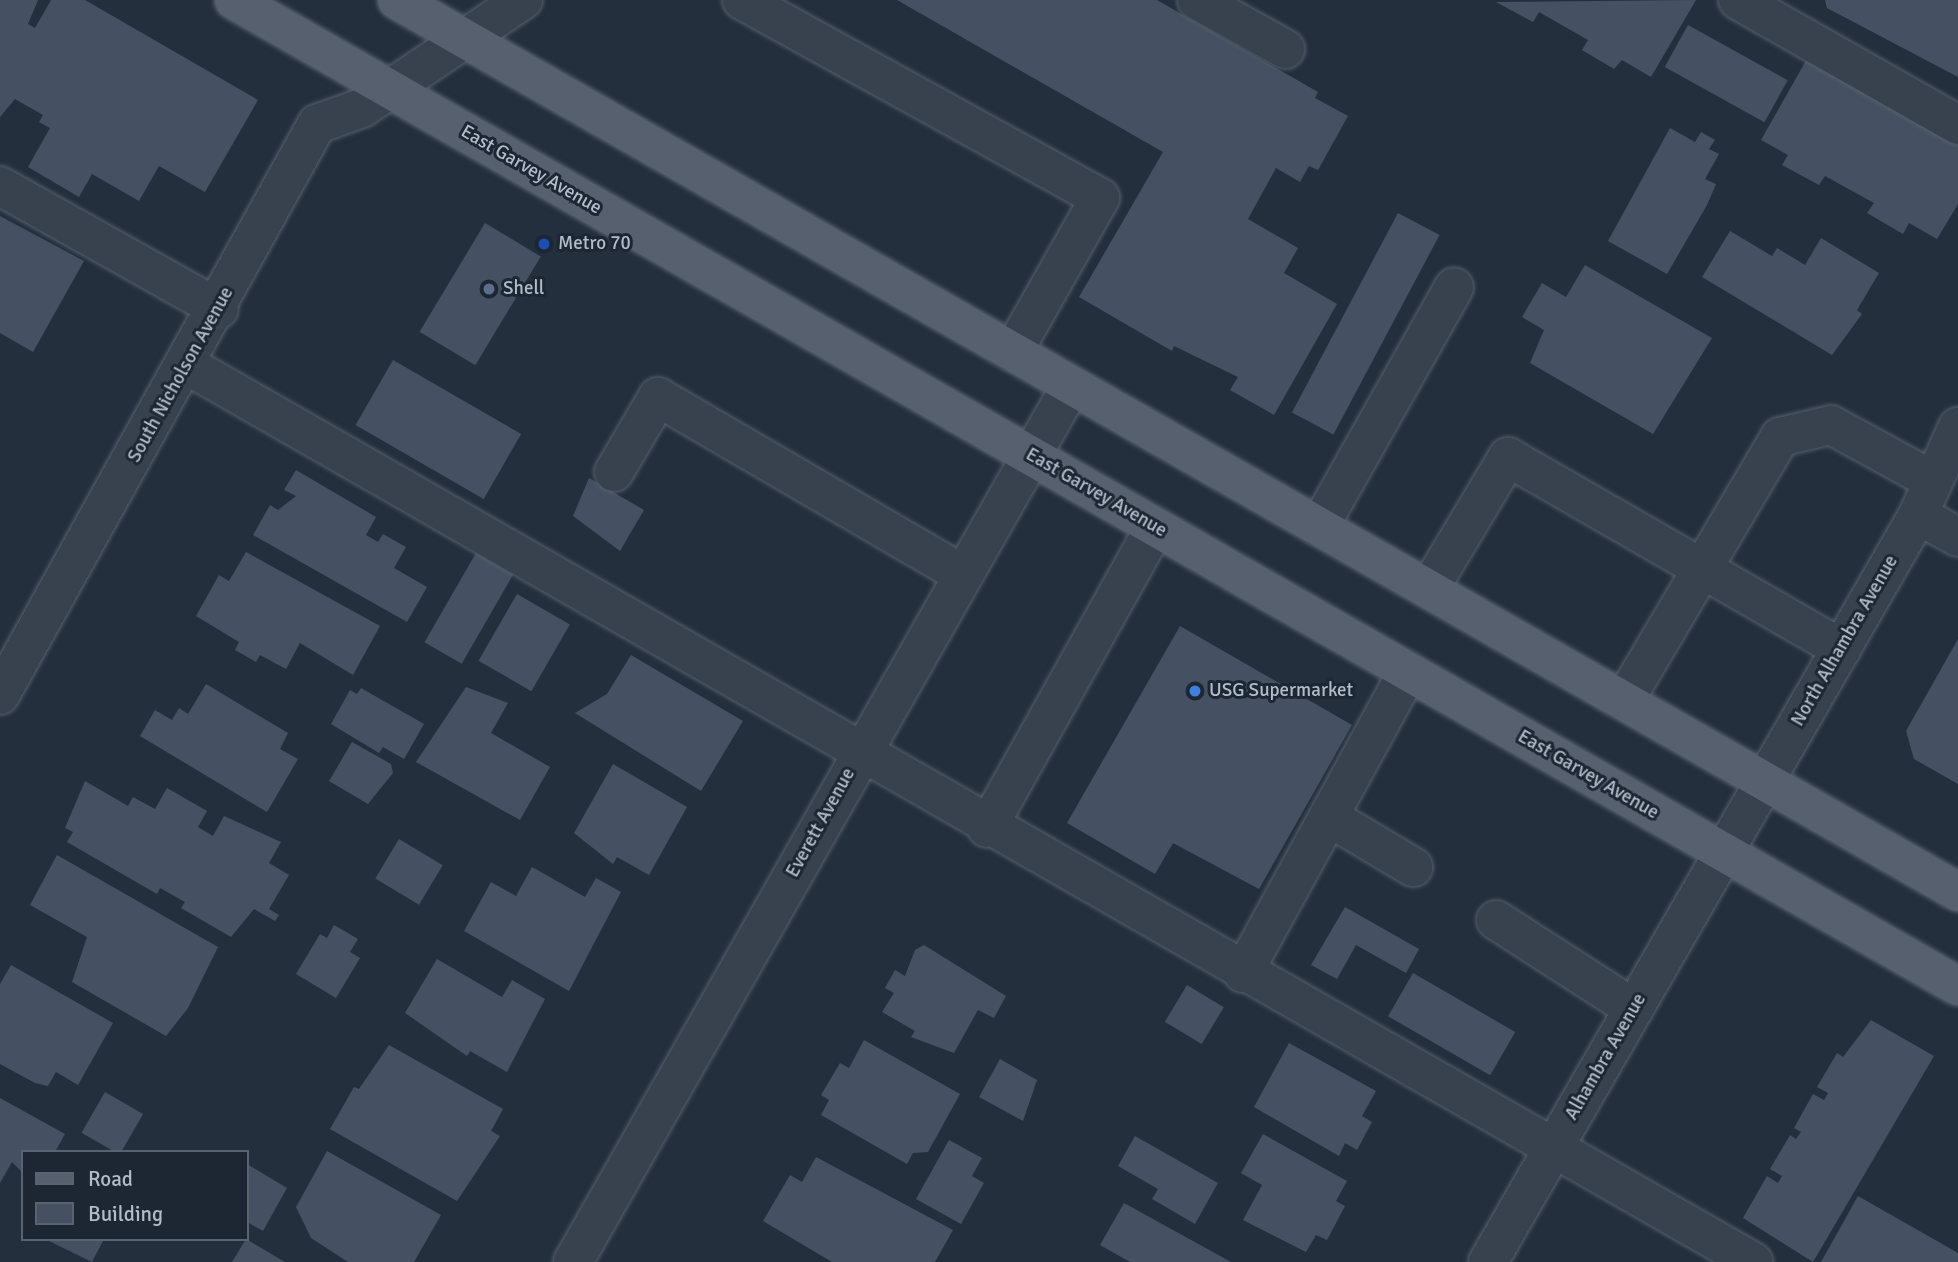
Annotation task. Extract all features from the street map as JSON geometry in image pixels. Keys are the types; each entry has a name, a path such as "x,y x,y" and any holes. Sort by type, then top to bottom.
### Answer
{"main road":[{"name":"East Garvey Avenue","path":"234,0 1958,986"},
{"path":"397,0 1958,892"}],"street":[{"name":"South Nicholson Avenue","path":"0,695 219,309 317,124 391,90 470,41 523,0"},
{"path":"742,0 1100,198 1013,352"},
{"path":"1197,0 1285,49"},
{"path":"1738,0 1958,125"},
{"path":"0,186 219,309"},
{"path":"1319,527 1454,287"},
{"path":"187,365 987,828 1753,1262"},
{"name":"Everett Avenue","path":"573,1262 1071,386"},
{"path":"614,471 658,397 962,574"},
{"path":"1624,701 1780,437 1831,425 1932,480"},
{"name":"North Alhambra Avenue","path":"1724,852 1918,515 1958,427"},
{"path":"1429,589 1508,457 1704,565 1842,649"},
{"path":"1918,515 1958,537"},
{"path":"987,828 1155,527"},
{"path":"1243,973 1408,672"},
{"path":"1329,817 1413,867"},
{"name":"Alhambra Avenue","path":"1488,1262 1724,852"},
{"path":"1496,920 1634,1009"}],"building":[{"path":"0,0 38,0 28,24 35,28 51,0 85,0 258,100 205,192 159,166 139,201 92,174 79,197 28,167 50,128 39,122 43,115 15,99 0,117"},
{"path":"897,0 1157,0 1318,92 1315,98 1348,116 1318,170 1309,166 1300,182 1276,168 1248,219 1298,248 1284,273 1337,304 1274,415 1230,390 1238,377 1174,346 1172,351 1079,297 1163,152"},
{"path":"1696,0 1651,77 1622,60 1614,69 1582,50 1588,40 1539,12 1533,22 1496,2"},
{"path":"1825,0 1958,0 1958,77 1827,8"},
{"path":"1688,25 1788,80 1764,122 1665,67"},
{"path":"1808,57 1958,142 1958,204 1937,239 1909,223 1903,234 1867,213 1874,203 1825,176 1819,185 1782,165 1788,155 1761,140"},
{"path":"1670,128 1695,142 1701,132 1715,140 1709,149 1719,154 1705,179 1716,184 1707,205 1667,274 1608,241"},
{"path":"1398,213 1439,235 1333,435 1292,413"},
{"path":"0,216 84,261 33,352 0,333"},
{"path":"485,223 541,256 475,365 420,332"},
{"path":"1730,231 1772,256 1777,248 1805,265 1821,238 1879,273 1857,310 1862,314 1832,355 1702,277"},
{"path":"1585,265 1712,338 1653,434 1530,363 1544,330 1522,317 1542,283 1566,297"},
{"path":"393,360 521,434 484,499 356,425"},
{"path":"296,470 376,517 366,535 378,542 383,534 406,547 394,568 427,587 407,622 253,535 270,505 278,510 296,496 284,490"},
{"path":"589,478 644,510 620,551 573,516"},
{"path":"246,552 380,626 353,675 300,643 286,669 260,655 256,662 235,650 239,642 196,616 219,575 229,581"},
{"path":"476,553 513,574 462,664 424,642"},
{"path":"517,594 570,624 531,691 478,661"},
{"path":"1180,626 1352,725 1259,889 1173,843 1155,874 1067,823"},
{"path":"1958,639 1958,784 1914,759 1906,731"},
{"path":"631,655 743,721 701,791 575,713 607,694"},
{"path":"206,684 288,733 280,749 298,759 267,812 140,736 155,710 172,720 179,708 188,714"},
{"path":"466,687 508,703 491,733 550,767 520,820 416,762"},
{"path":"361,688 424,724 404,759 383,747 379,753 331,724 350,690 357,694"},
{"path":"352,742 391,764 393,773 368,804 329,781"},
{"path":"613,764 687,807 649,875 617,857 613,864 574,833"},
{"path":"85,781 128,806 133,797 155,809 167,788 207,811 198,827 213,836 224,816 281,842 269,863 289,875 269,909 279,915 275,921 254,909 231,937 181,908 185,902 160,888 157,894 67,842 73,832 65,828"},
{"path":"399,839 443,865 419,905 375,878"},
{"path":"57,855 218,947 188,1008 166,1036 72,982 87,937 30,905"},
{"path":"532,867 585,897 596,878 621,892 569,991 464,931 491,882 516,896"},
{"path":"1345,907 1419,949 1406,973 1356,945 1337,979 1311,965"},
{"path":"334,925 358,939 350,952 360,958 336,998 296,974 320,934 327,938"},
{"path":"924,945 1006,996 994,1018 978,1010 954,1053 911,1037 915,1031 882,1012 894,993 885,988 895,970 905,976 915,950"},
{"path":"437,959 502,997 512,980 545,999 507,1072 470,1051 467,1056 405,1013"},
{"path":"11,965 113,1023 78,1085 56,1072 48,1086 35,1083 0,1064 0,984"},
{"path":"1413,973 1515,1032 1490,1075 1388,1016"},
{"path":"1187,985 1224,1007 1202,1044 1165,1022"},
{"path":"1871,1020 1934,1056 1813,1262 1743,1218 1767,1176 1778,1183 1782,1176 1770,1169 1790,1135 1796,1139 1801,1132 1794,1128 1813,1094 1824,1100 1828,1093 1817,1087 1837,1053 1843,1057"},
{"path":"864,1040 960,1094 928,1152 913,1153 907,1164 821,1115 829,1100 821,1095 840,1063 849,1068"},
{"path":"1289,1043 1376,1091 1362,1116 1372,1122 1357,1150 1345,1143 1339,1156 1254,1107"},
{"path":"389,1045 503,1109 491,1131 500,1136 457,1201 330,1129 354,1087 359,1089"},
{"path":"1000,1059 1037,1080 1023,1121 979,1097"},
{"path":"105,1092 143,1114 122,1150 111,1150 81,1133"},
{"path":"0,1098 65,1134 56,1150 21,1150 21,1171 12,1162 0,1183"},
{"path":"1263,1134 1347,1181 1336,1201 1345,1206 1327,1240 1316,1235 1306,1252 1243,1220 1262,1185 1241,1173"},
{"path":"1135,1136 1218,1183 1195,1224 1152,1199 1158,1189 1118,1166"},
{"path":"949,1140 982,1158 972,1176 984,1183 961,1224 916,1199"},
{"path":"327,1151 441,1215 414,1262 348,1262 311,1238 296,1207"},
{"path":"816,1157 953,1230 935,1262 832,1262 763,1221 790,1175 802,1182"},
{"path":"248,1165 287,1188 263,1231 248,1223"},
{"path":"1858,1196 1958,1253 1958,1262 1821,1262"},
{"path":"1124,1203 1231,1262 1130,1262 1100,1245"},
{"path":"248,1240 285,1262 232,1262 245,1241"},
{"path":"49,1241 103,1241 92,1262"}],"place":[{"name":"Metro 70","path":"544,244"},
{"name":"Shell","path":"489,289"},
{"name":"USG Supermarket","path":"1195,691"}]}
